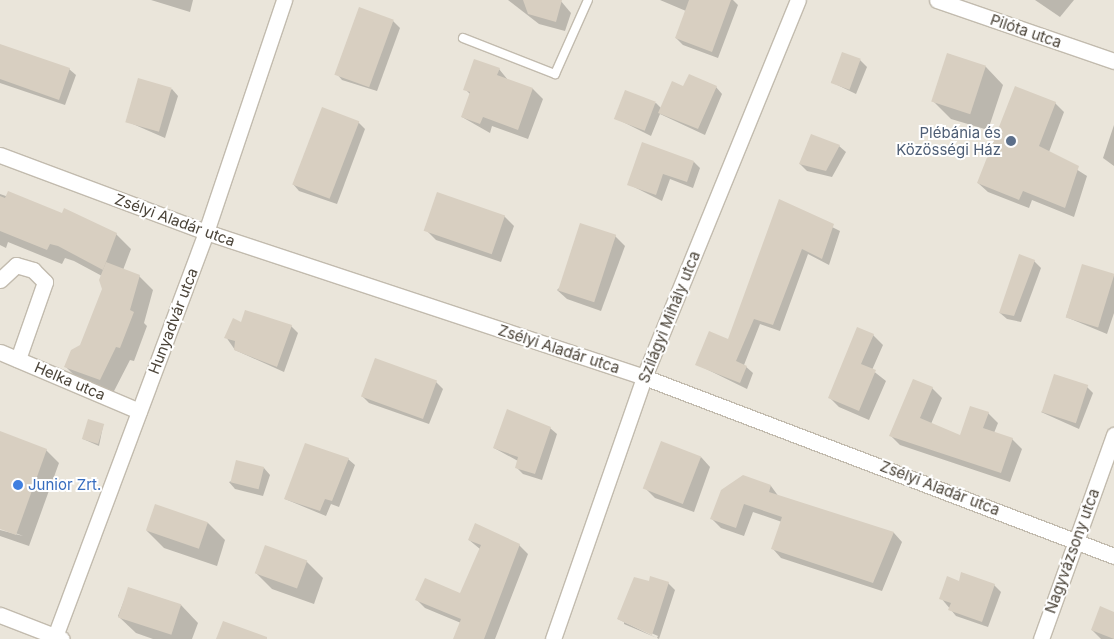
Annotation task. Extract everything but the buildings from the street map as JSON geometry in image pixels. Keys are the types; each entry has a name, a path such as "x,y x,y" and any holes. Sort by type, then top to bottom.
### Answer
{"street":[{"name":"Hunyadvár utca","path":"57,638 206,232 284,0"},
{"name":"Szilágyi Mihály utca","path":"553,639 644,377 798,0"},
{"name":"Pilóta utca","path":"937,0 1114,61"},
{"name":"Zsélyi Aladár utca","path":"0,155 206,232 644,377 1076,538 1114,556"},
{"path":"0,280 16,266 33,270 45,282 18,359"},
{"name":"Helka utca","path":"0,352 139,411"},
{"name":"Nagyvázsony utca","path":"1041,639 1114,435"},
{"path":"0,615 57,638"}],"lane":[{"path":"463,38 555,74 588,0"}],"shaded area":[{"path":"0,0 1114,0 1114,639 0,639"}],"place":[{"name":"Plébánia és Közösségi Ház","path":"1011,141"},
{"name":"Junior Zrt.","path":"18,485"}]}
